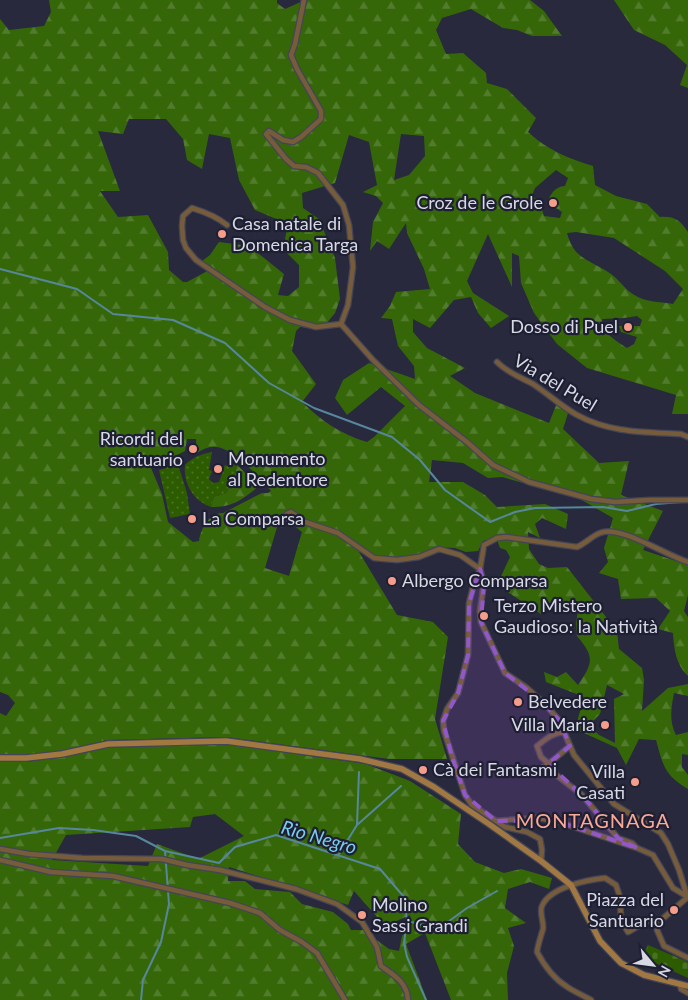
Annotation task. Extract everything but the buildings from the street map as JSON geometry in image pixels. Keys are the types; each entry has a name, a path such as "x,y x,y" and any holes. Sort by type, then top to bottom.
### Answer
{"main road":[{"path":"0,758 26,758 62,754 108,744 226,741 360,759 402,769 434,787 489,824 571,885 600,941 611,954 632,970 644,975 688,986"}],"street":[{"path":"304,0 291,55 321,111 321,119 293,142 284,140 269,131 266,134 294,166 306,167 318,173 343,204 349,225 353,267 348,305 341,324"},
{"path":"227,225 216,216 192,208 183,216 182,221 183,240 190,254 202,265 265,307 290,320 316,327 341,324"},
{"path":"341,324 373,360 419,405 493,465 529,482 591,499 615,502 688,500"},
{"name":"Via del Puel","path":"497,362 505,370 531,383 577,415 599,425 617,430 681,434 688,437"},
{"path":"282,524 287,514 291,512 305,522 338,533 374,558 397,560 419,557 439,549 460,555 480,569 484,583 480,611 481,622 505,673 527,688 560,720 570,746 583,768 614,804 661,833 679,870 688,897"},
{"path":"541,861 540,839 526,832 505,827 472,805 465,795 444,731 443,721 447,709 458,693 468,655 469,603 474,582 480,569 484,545 497,538 512,538 577,547 587,543 599,533 606,531 622,534 688,562"},
{"path":"564,732 555,733 538,746 541,757 549,764 555,774 582,795 618,838 632,843 637,848"},
{"path":"527,773 536,771 549,764 570,746"},
{"path":"496,821 536,818 553,820 637,848 653,855 673,888 688,897"},
{"path":"0,849 29,854 82,858 162,859 220,870 288,887 337,904 362,922 377,947 381,966 400,980 407,992 408,1000"},
{"path":"0,860 51,872 113,876 230,903 260,914 280,930 317,953 345,1000"},
{"path":"592,1000 566,987 559,981 544,965 537,952 543,926 541,908 546,899 558,890 571,885 605,878 616,885 620,897 621,920 628,932 651,920 656,920 659,924"},
{"path":"688,897 659,924 657,930 664,946 688,958"},
{"path":"680,984 681,989 688,993"}],"highlighted area":[{"path":"480,569 484,583 481,622 505,673 544,703 559,720 570,746 548,764 582,795 618,838 637,848 553,820 496,821 465,795 452,757 443,721 458,693 468,655 469,603"}],"green space":[{"path":"49,0 277,0 277,3 285,9 305,0 530,0 544,11 562,36 532,36 517,30 503,28 471,9 442,18 436,30 446,54 463,53 486,73 487,83 507,89 536,118 528,132 535,138 559,153 593,166 595,185 616,196 647,204 660,217 673,218 682,224 688,232 688,414 672,414 676,395 587,368 557,344 534,313 521,283 519,256 512,253 512,287 488,234 467,281 473,293 509,316 491,328 478,313 471,297 454,300 430,328 413,319 413,332 427,348 465,368 450,376 475,393 549,423 557,403 568,413 563,429 599,463 629,461 621,495 663,511 643,550 688,565 688,595 684,611 688,617 688,676 678,662 673,633 658,629 670,611 656,598 621,599 618,579 599,573 608,562 604,548 613,518 580,499 502,477 488,478 463,463 432,460 429,482 463,482 485,495 497,507 545,504 568,514 566,529 542,518 535,524 540,538 528,532 529,549 539,564 548,568 567,567 617,631 619,649 642,668 644,680 642,711 668,688 688,684 688,696 674,693 671,715 676,735 688,732 688,755 682,754 682,767 688,775 688,789 669,774 656,740 639,739 626,765 617,748 575,729 584,697 546,682 544,672 557,677 566,672 578,685 587,671 590,660 589,655 587,649 577,636 576,623 579,605 557,606 541,614 497,585 510,557 506,550 500,548 496,537 483,541 478,551 466,552 455,548 438,547 409,557 386,557 359,552 397,615 433,622 448,637 435,719 447,759 389,759 226,737 107,740 61,751 26,755 0,754 0,713 6,716 15,703 8,695 0,692 0,19 9,30 44,26 51,12","holes":["129,119 166,119 183,139 187,160 202,169 209,134 230,138 239,180 255,210 288,224 283,249 299,265 299,287 288,296 278,295 284,274 249,246 219,242 210,255 202,261 211,269 187,282 183,282 169,270 168,252 148,215 118,217 100,191 120,191 98,131 123,134","401,134 424,136 425,156 409,175 394,180","349,135 369,142 377,185 363,192 376,196 383,203 373,222 370,251 377,241 389,249 406,223 407,233 424,269 430,289 396,292 390,306 381,318 392,319 398,346 414,366 415,379 369,363 343,380 335,398 347,415 381,387 405,406 367,442 332,426 302,402 316,384 292,351 296,331 300,327 322,329 335,313 340,299 335,258 319,219 303,208 302,193 335,183","556,170 568,178 565,186 556,189 547,202 562,212 560,218 544,216 540,203 532,195 535,188","576,232 614,238 665,271 683,289 673,304 642,299 630,292 604,269 584,259 570,242 567,233","637,316 642,320 640,326 619,326 621,332 637,337 634,344 627,348 614,339 607,333 602,319","187,439 196,439 197,453 206,448 213,447 230,452 260,478 271,491 262,493 223,513 214,515 204,527 199,541 193,542 168,522 162,494 151,468 185,451","280,517 302,532 289,576 265,568","607,685 624,694 614,699 615,743 599,735 589,725 600,714"]},
{"path":"614,0 688,0 688,88 680,85 687,65 665,45 634,30"},
{"path":"212,452 209,470 212,471 209,479 213,483 219,482 225,465 228,466 230,462 237,465 234,479 226,493 214,497 211,507 194,496 190,490 186,478 185,465 201,455"},
{"path":"178,464 187,493 190,514 170,518 159,470"},
{"path":"237,465 259,486 237,502 225,506 211,507 214,497 226,493 234,479"},
{"path":"226,744 366,764 410,781 461,814 458,844 475,862 504,873 521,869 552,878 549,889 530,882 508,889 505,908 526,923 508,928 514,946 507,973 508,1000 451,1000 425,933 406,944 427,1000 0,1000 0,761 26,762 62,757 108,747","holes":["215,814 244,836 198,859 157,844 148,866 52,860 66,835 190,827 193,817","229,867 348,905 354,891 385,926 410,915 412,923 402,936 399,951 389,949 363,930 351,930 348,924 333,912 302,904 290,892 255,889 245,881 228,881"]},
{"path":"648,945 688,962 688,978 642,957"}],"waterway":[{"path":"0,269 77,289 113,314 173,320 225,343 269,383 314,408 392,437 420,460 445,490 490,522 515,512 535,508 603,507 627,511 656,504 682,502"},
{"path":"357,825 359,772"},
{"path":"339,854 357,825 401,786"},
{"name":"Rio Negro","path":"0,838 59,828 93,830 136,836 165,851 219,863 235,847 276,835 380,869 404,897 407,921 404,943 407,957 426,1000"},
{"path":"141,1000 143,980 161,942 169,904 165,851"},
{"path":"408,921 432,928 445,924 467,908 497,891"}],"place":[{"name":"Croz de le Grole","path":"553,203"},
{"name":"Casa natale di Domenica Targa","path":"222,234"},
{"name":"Dosso di Puel","path":"628,327"},
{"name":"Ricordi del santuario","path":"193,449"},
{"name":"Monumento al Redentore","path":"218,469"},
{"name":"La Comparsa","path":"192,519"},
{"name":"Albergo Comparsa","path":"392,581"},
{"name":"Terzo Mistero Gaudioso: la Natività","path":"484,616"},
{"name":"Belvedere","path":"518,702"},
{"name":"Villa Maria","path":"605,725"},
{"name":"Cà dei Fantasmi","path":"423,770"},
{"name":"Villa Casati","path":"635,782"},
{"name":"Piazza del Santuario","path":"674,910"},
{"name":"Molino Sassi Grandi","path":"362,915"}],"district":[{"name":"MONTAGNAGA","path":"593,821"}]}
